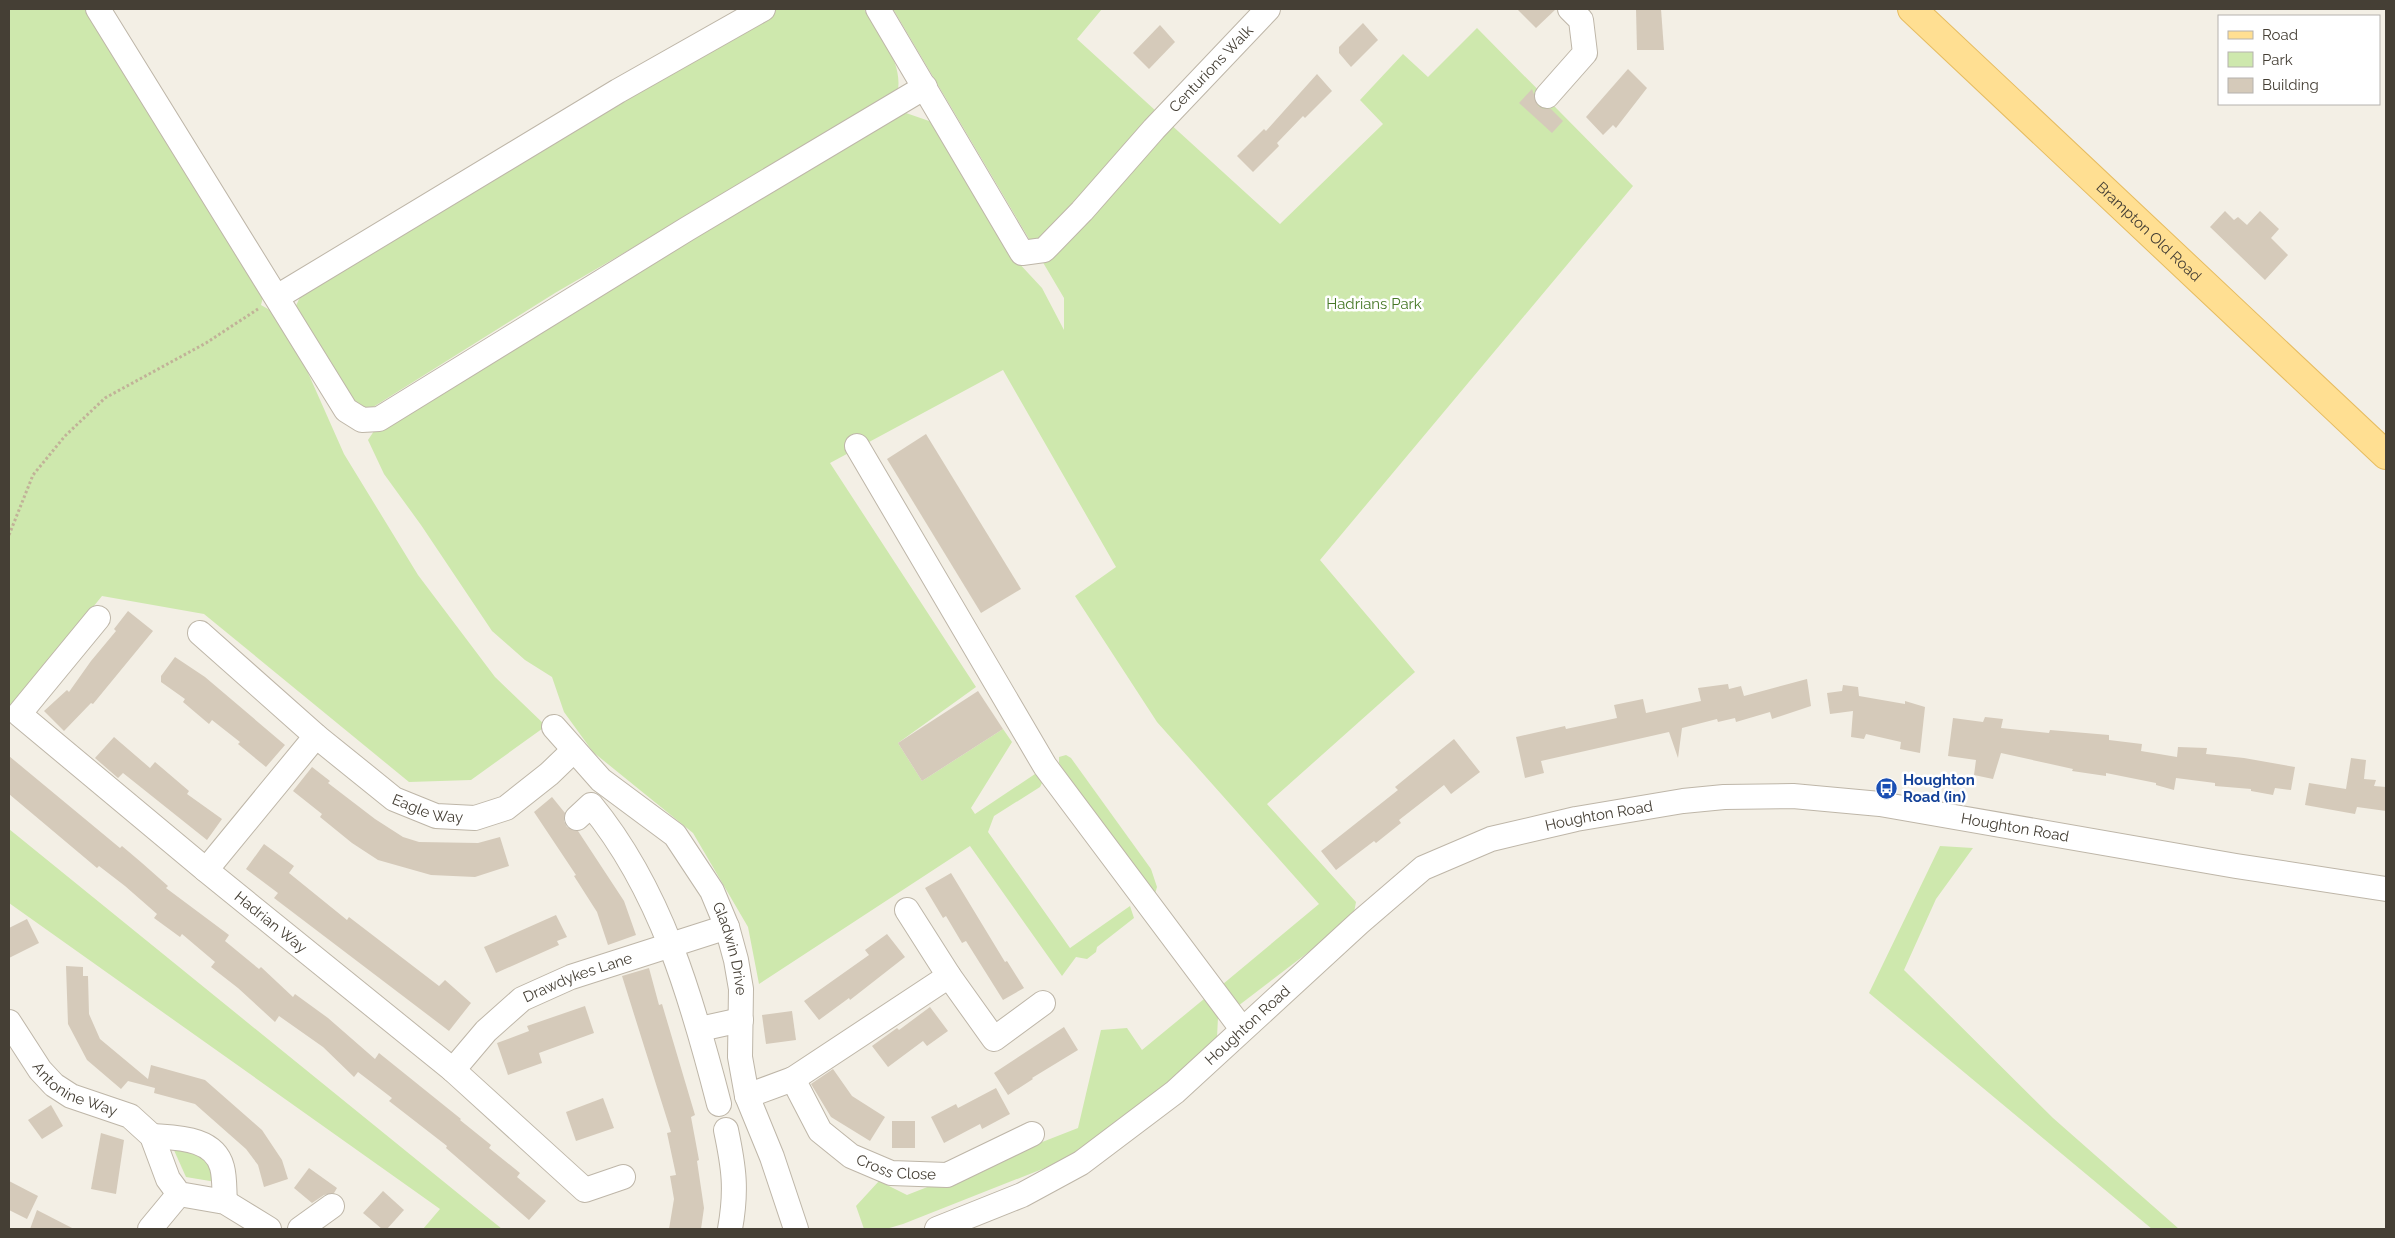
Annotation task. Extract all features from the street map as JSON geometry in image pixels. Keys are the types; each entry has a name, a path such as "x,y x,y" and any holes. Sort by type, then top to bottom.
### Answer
{"main road":[{"name":"Brampton Old Road","path":"1912,9 2386,455"}],"street":[{"path":"98,9 278,297 346,410 362,420 379,419 687,229 925,86 878,9"},
{"path":"278,297 618,91 763,9"},
{"name":"Centurions Walk","path":"925,86 1022,253 1044,250 1082,211 1154,129 1268,9"},
{"path":"1547,96 1585,53 1582,20 1570,9"},
{"path":"857,446 1046,766 1242,1029"},
{"name":"Hadrian Way","path":"98,618 14,720 206,870 453,1070 585,1190 623,1177"},
{"name":"Eagle Way","path":"200,633 316,736 394,799 436,816 475,818 506,808 549,774 574,750"},
{"name":"Gladwin Drive","path":"554,727 601,780 676,835 712,891 728,926 741,990 740,1057 747,1096 772,1157 796,1229"},
{"path":"206,870 316,736"},
{"name":"Houghton Road","path":"937,1229 1022,1195 1080,1163 1175,1092 1242,1029 1423,868 1491,839 1576,820 1684,801 1724,796 1793,796 1880,804 2226,864 2386,889"},
{"path":"577,818 591,805 612,831 632,863 670,945 700,1029 719,1104"},
{"path":"907,910 949,976 994,1039 1043,1003"},
{"name":"Drawdykes Lane","path":"453,1070 486,1031 522,999 571,977 728,926"},
{"path":"747,1096 793,1079 949,976"},
{"path":"700,1029 741,1020"},
{"name":"Antonine Way","path":"9,1022 40,1070 54,1085 71,1096 130,1116 152,1136 168,1179 179,1194"},
{"name":"Cross Close","path":"793,1079 820,1131 851,1156 891,1173 947,1174 1032,1134"},
{"path":"726,1130 735,1170 734,1209 730,1229"},
{"path":"152,1136 195,1141 211,1150 222,1166 225,1202"},
{"path":"735,1170 772,1157"},
{"path":"150,1229 179,1194 225,1202 268,1229"},
{"path":"300,1229 332,1206"}],"path":[{"path":"9,535 33,475 65,436 105,398 206,343 278,297"}],"green space":[{"path":"9,9 86,9 264,293 261,305 275,313 305,366 344,454 418,575 495,677 546,726 471,780 409,782 204,614 102,596 9,710"},
{"path":"777,9 864,9 894,61 898,83 897,94 555,293 370,409 358,408 294,310 300,297 310,289 631,93"},
{"name":"Hadrians Park","path":"893,9 1102,9 1077,39 1280,224 1383,124 1360,100 1403,54 1428,77 1477,28 1633,186 1320,560 1415,672 1267,804 1356,902 1353,918 1238,1006 1217,989 1319,904 1157,722 1075,596 1116,567 1003,370 830,463 976,687 898,743 922,781 1003,729 1012,742 971,808 975,814 1035,774 1043,781 1040,787 994,816 988,832 1070,948 1130,906 1134,918 1097,947 1096,952 1087,959 1076,957 1062,976 970,846 759,984 748,927 693,833 593,752 564,712 552,677 525,660 492,631 421,525 384,474 368,440 374,431 525,337 887,120 906,113 932,122 1015,259 1042,288 1064,330 1064,298"},
{"path":"1066,755 1071,758 1151,869 1157,887 1153,900 1059,763 1059,757"},
{"path":"9,829 502,1229 423,1229 440,1209 9,903"},
{"path":"1940,846 1973,848 1936,899 1904,970 2053,1118 2179,1229 2152,1229 1869,993"},
{"path":"1204,999 1218,1017 1217,1038 1138,1116 1060,1162 903,1224 886,1229 864,1229 856,1206 879,1181 907,1195 1078,1128 1101,1030 1127,1028 1142,1050"},
{"path":"173,1148 203,1154 216,1182 186,1177"}],"building":[{"path":"1517,9 1556,9 1536,28"},
{"path":"1636,9 1661,9 1664,50 1637,50"},
{"path":"1363,23 1378,40 1351,67 1339,53 1339,47"},
{"path":"1160,25 1175,42 1149,69 1133,53"},
{"path":"1628,69 1647,88 1616,128 1613,125 1603,135 1586,117"},
{"path":"1317,74 1332,91 1305,118 1303,116 1277,143 1279,146 1253,172 1237,156 1264,129 1266,131"},
{"path":"1532,89 1538,106 1544,109 1551,109 1563,121 1552,133 1519,103"},
{"path":"2225,211 2234,220 2238,217 2247,225 2260,211 2279,229 2271,238 2288,255 2265,280 2210,227"},
{"path":"926,434 1021,589 981,613 887,459"},
{"path":"128,611 153,631 93,704 91,703 64,731 44,711 67,690 69,692 116,631 114,629"},
{"path":"175,657 205,677 285,745 266,767 238,744 240,742 212,720 209,724 183,702 185,699 161,682 161,676"},
{"path":"1807,679 1811,706 1772,719 1770,712 1736,722 1735,718 1718,722 1717,719 1682,728 1678,758 1669,732 1541,761 1544,773 1525,778 1516,737 1565,726 1566,729 1617,718 1614,705 1643,699 1646,713 1701,701 1698,688 1728,684 1729,689 1741,686 1744,696"},
{"path":"1843,685 1858,687 1859,696 1905,704 1905,701 1925,707 1920,753 1900,749 1901,742 1866,734 1864,739 1851,737 1853,711 1830,714 1827,693 1842,691"},
{"path":"978,691 1003,729 922,781 898,743"},
{"path":"1985,717 2003,719 2001,728 2049,733 2050,730 2109,735 2109,740 2142,744 2141,751 2177,757 2178,747 2207,748 2206,754 2244,758 2295,767 2291,790 2275,788 2273,795 2251,791 2251,789 2215,786 2215,783 2176,778 2174,790 2156,785 2156,783 2106,773 2106,776 2072,771 2073,769 2001,753 1993,779 1974,775 1976,760 1948,756 1953,718 1983,722"},
{"path":"114,737 150,768 155,762 189,791 187,794 222,819 207,840 123,773 118,778 95,758"},
{"path":"1454,739 1480,772 1451,794 1444,785 1399,820 1401,823 1376,843 1374,841 1336,870 1321,851 1398,790 1395,787"},
{"path":"9,756 120,848 122,846 168,886 166,888 229,935 225,941 259,969 261,967 293,997 295,994 328,1018 375,1059 379,1053 461,1119 491,1145 489,1148 520,1173 517,1177 546,1201 529,1220 446,1148 447,1146 389,1101 392,1098 358,1072 354,1077 323,1047 279,1016 275,1022 238,988 211,967 215,962 182,934 180,937 154,918 157,914 125,886 99,866 97,868 9,794"},
{"path":"2351,758 2366,760 2364,779 2376,780 2374,786 2386,787 2386,811 2357,807 2355,814 2305,805 2309,783 2346,789"},
{"path":"312,767 330,781 328,783 375,819 403,837 419,842 478,843 500,837 509,866 475,877 431,875 378,860 352,843 320,817 322,814 293,791"},
{"path":"552,797 565,813 564,821 567,827 578,831 624,901 636,935 608,945 597,912 574,876 576,875 534,812"},
{"path":"264,844 294,866 289,873 347,920 349,917 439,986 445,980 471,1003 449,1031 274,898 278,893 246,869"},
{"path":"951,873 1005,962 1007,961 1024,988 1003,1000 966,941 962,943 946,916 943,918 925,888"},
{"path":"556,915 567,937 557,941 559,945 496,973 484,947"},
{"path":"27,919 39,943 9,958 9,928"},
{"path":"887,934 905,957 850,1000 849,998 819,1020 804,1001 869,955 865,950"},
{"path":"66,966 83,967 83,976 88,976 89,1014 100,1039 148,1079 151,1065 205,1080 262,1130 282,1160 288,1179 264,1187 258,1165 246,1149 195,1104 154,1093 155,1088 128,1081 121,1089 87,1060 68,1024"},
{"path":"649,968 659,1005 662,1004 695,1115 691,1117 699,1160 697,1161 704,1208 701,1229 669,1229 674,1199 670,1176 676,1175 667,1133 671,1132 622,976"},
{"path":"585,1006 594,1033 539,1053 542,1063 508,1075 497,1043 529,1031 527,1026"},
{"path":"930,1007 948,1031 927,1046 923,1041 888,1067 872,1046 897,1028 899,1030"},
{"path":"792,1011 796,1040 766,1044 762,1015"},
{"path":"1064,1027 1078,1050 1008,1095 994,1073"},
{"path":"833,1069 852,1096 885,1117 870,1141 831,1117 811,1084"},
{"path":"996,1088 1010,1114 982,1129 980,1124 944,1143 931,1117 956,1104 958,1108"},
{"path":"603,1098 614,1128 576,1141 566,1112"},
{"path":"51,1105 63,1126 42,1139 28,1120"},
{"path":"892,1121 915,1121 915,1148 892,1148"},
{"path":"101,1133 124,1140 116,1194 91,1189"},
{"path":"309,1168 337,1188 334,1193 324,1195 312,1203 294,1188"},
{"path":"9,1181 38,1196 27,1219 9,1210"},
{"path":"383,1191 404,1210 387,1229 382,1229 363,1213"},
{"path":"37,1210 74,1229 30,1229"}],"place":[{"name":"Houghton Road (in)","path":"1887,789"}]}
